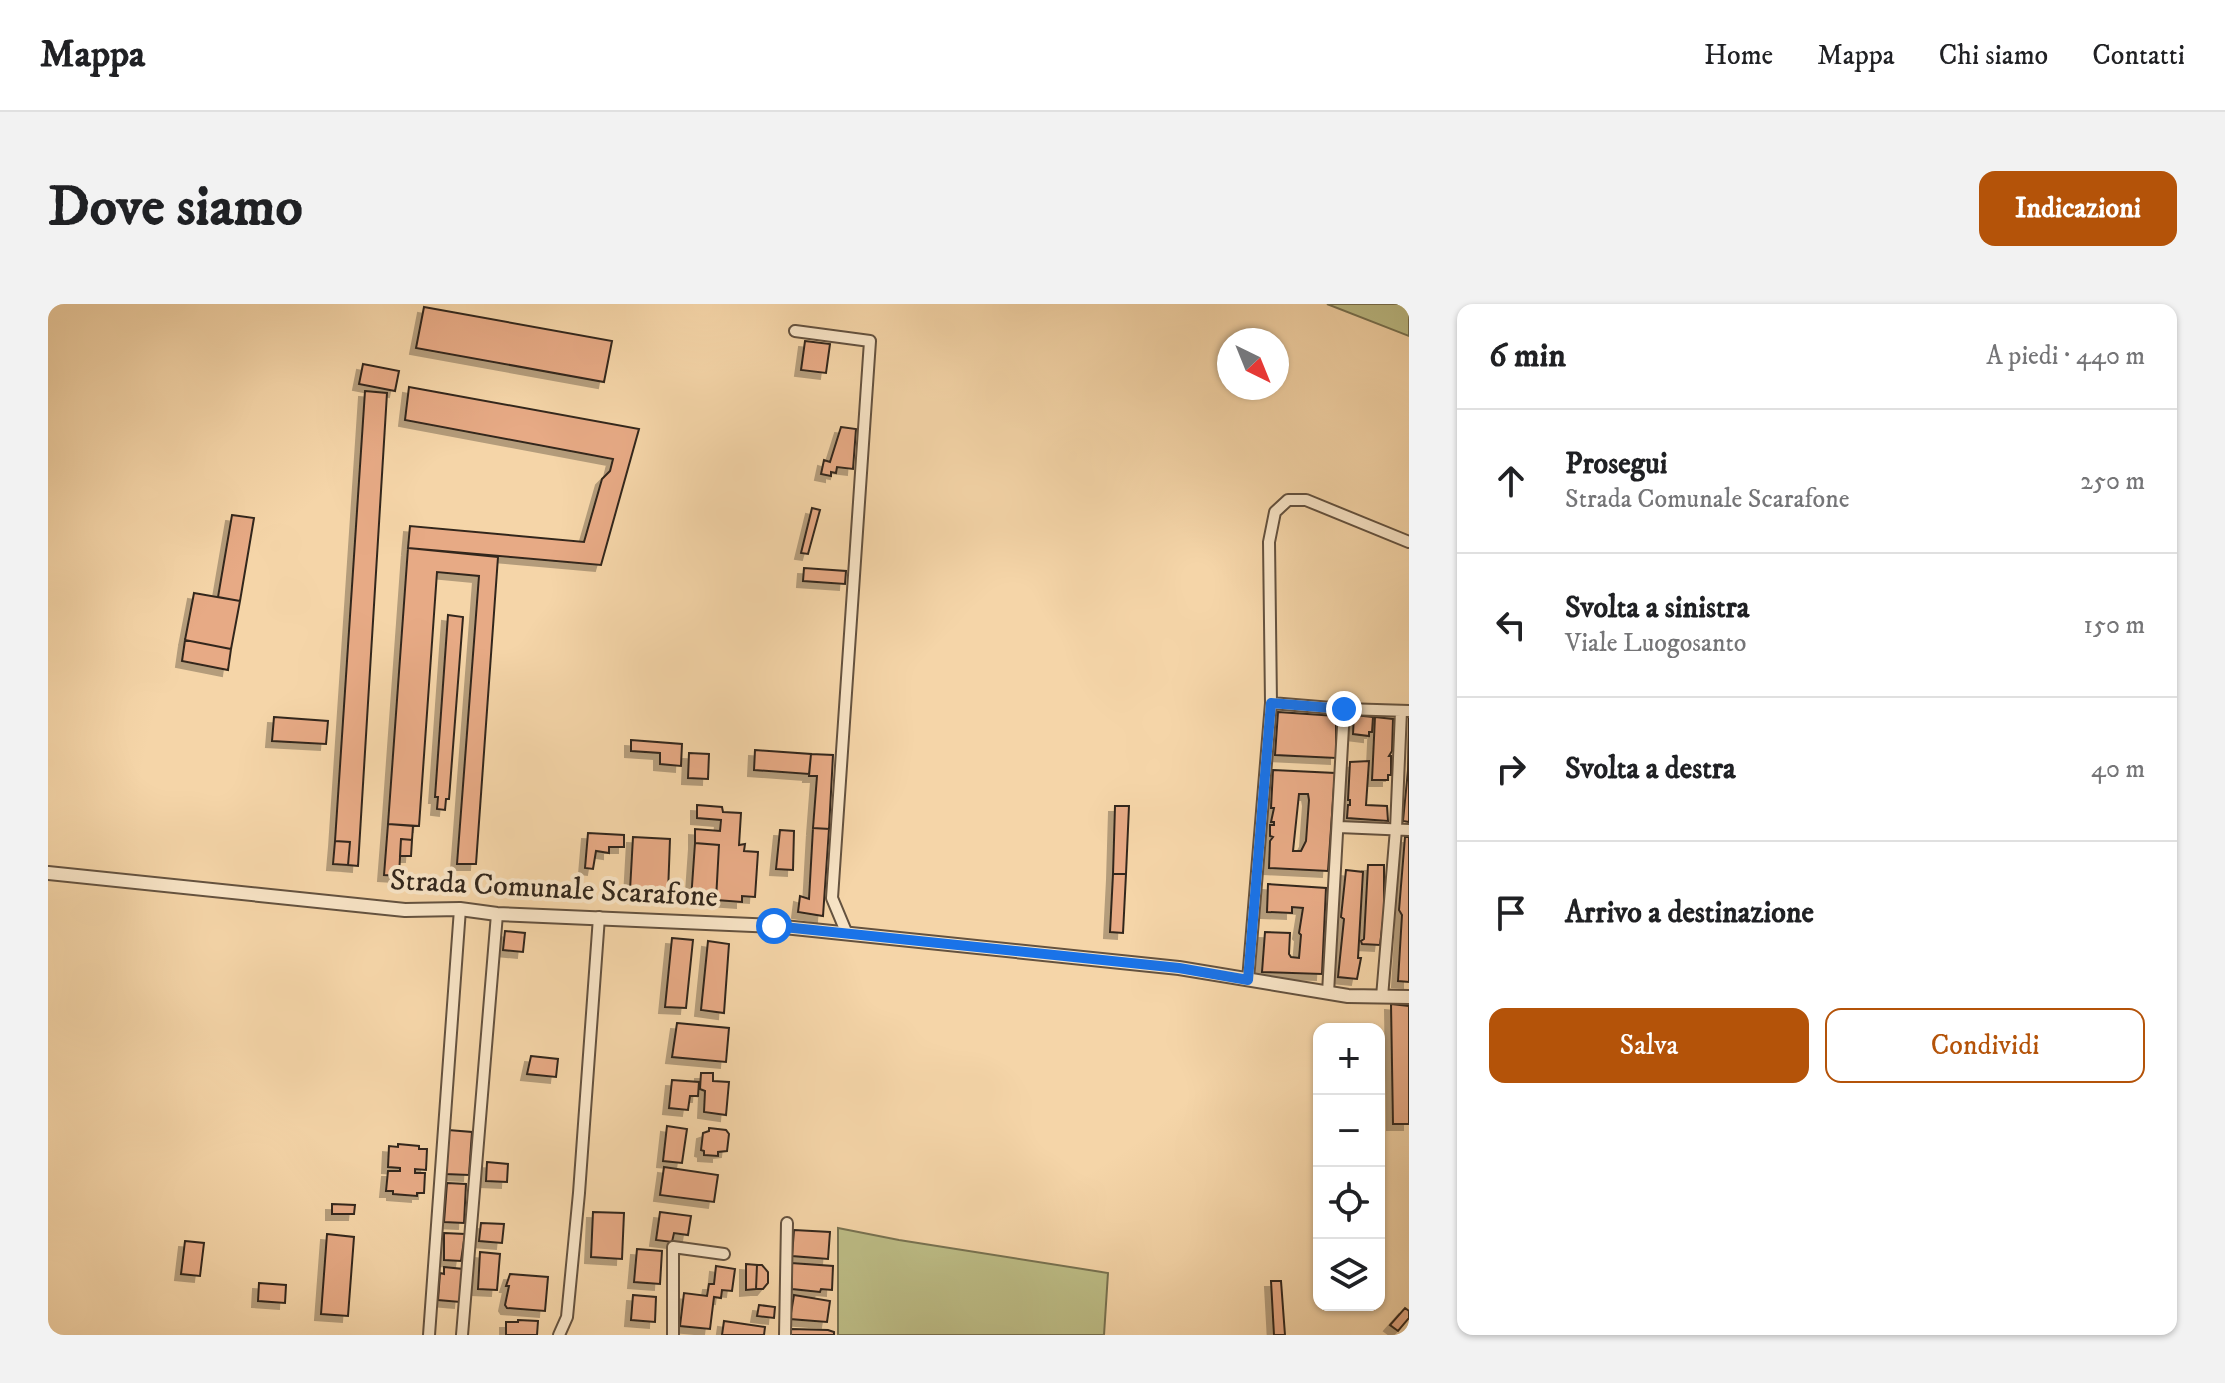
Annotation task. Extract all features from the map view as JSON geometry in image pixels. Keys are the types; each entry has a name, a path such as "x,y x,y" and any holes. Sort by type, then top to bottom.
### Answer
{"street":[{"path":"795,331 870,341 832,898 847,934"},
{"path":"1248,980 1271,703 1269,542 1275,512 1288,500 1306,500 1409,542"},
{"path":"1271,703 1405,711 1382,997"},
{"path":"1328,993 1344,709"},
{"path":"1339,827 1409,830"},
{"name":"Strada Comunale Scarafone","path":"48,873 405,910 460,909 497,914 774,926 1179,968 1328,993 1409,997"},
{"path":"429,1335 460,909"},
{"path":"462,1335 497,914"},
{"path":"559,1335 567,1317 578,1209 599,917"},
{"path":"785,1335 787,1223"},
{"path":"673,1335 673,1247 724,1254"}],"green space":[{"path":"1327,304 1409,304 1409,336"},
{"path":"838,1228 1108,1273 1104,1335 838,1335"}],"building":[{"path":"424,307 612,341 604,382 416,348"},
{"path":"805,341 830,344 826,373 801,370"},
{"path":"363,364 399,371 395,391 359,384"},
{"path":"409,387 639,429 601,565 408,548 410,526 584,542 602,479 610,471 613,459 405,420"},
{"path":"365,391 387,393 358,866 348,865 350,842 335,841"},
{"path":"841,427 856,429 853,469 837,467 836,473 831,472 831,476 821,474 824,460 830,462"},
{"path":"812,508 820,510 808,554 801,553"},
{"path":"232,515 254,518 240,601 218,597"},
{"path":"408,548 498,557 476,864 457,864 479,576 437,572 419,826 388,824"},
{"path":"804,568 846,571 845,584 803,581"},
{"path":"194,593 240,601 231,649 185,640"},
{"path":"448,615 463,617 449,799 446,799 445,810 437,809 438,797 435,797"},
{"path":"185,640 231,649 228,670 182,661"},
{"path":"1278,712 1336,716 1336,758 1275,755"},
{"path":"1354,715 1373,717 1369,736 1353,734"},
{"path":"274,717 328,721 326,744 272,741"},
{"path":"1375,717 1393,719 1392,751 1389,756 1391,775 1388,775 1388,780 1372,780"},
{"path":"1409,718 1409,822 1403,821"},
{"path":"631,740 682,744 681,766 660,764 660,753 631,751"},
{"path":"755,750 811,754 809,774 754,770"},
{"path":"689,753 709,754 708,779 688,778"},
{"path":"811,754 833,755 829,829 813,828 817,776 809,776"},
{"path":"1369,761 1366,805 1387,806 1388,821 1347,818 1350,762"},
{"path":"1273,770 1335,773 1328,871 1269,868 1270,841 1273,837 1270,836 1270,825 1274,825 1271,822 1274,808 1271,808","holes":["1299,794 1308,794 1306,841 1301,851 1293,851"]},
{"path":"697,805 722,807 723,812 741,813 739,845 745,844 744,851 758,852 755,897 742,896 742,902 716,900 719,845 695,843 695,829 720,831 721,820 697,818"},
{"path":"1115,806 1129,806 1126,874 1113,874"},
{"path":"388,824 413,826 412,840 401,839 399,876 384,875"},
{"path":"813,828 829,829 823,916 798,912 800,896 809,899"},
{"path":"780,830 794,831 793,870 776,869"},
{"path":"588,833 624,835 624,847 609,847 609,853 596,851 593,869 585,868"},
{"path":"633,837 670,839 668,893 630,890"},
{"path":"1405,837 1409,837 1409,982 1398,981 1402,915 1399,910"},
{"path":"401,839 412,840 411,856 400,856"},
{"path":"335,841 350,842 348,865 333,864"},
{"path":"695,843 719,845 716,900 691,900"},
{"path":"1368,865 1384,865 1380,945 1362,944 1361,941 1364,939"},
{"path":"1346,870 1363,872 1358,958 1361,958 1357,979 1338,977"},
{"path":"1113,874 1126,874 1123,933 1110,932"},
{"path":"1268,884 1326,888 1322,974 1262,972 1265,932 1290,933 1289,954 1299,958 1303,908 1292,907 1292,913 1267,912"},
{"path":"505,931 525,933 523,952 503,950"},
{"path":"672,938 693,940 686,1008 665,1007"},
{"path":"708,941 729,944 724,1013 701,1010"},
{"path":"1391,1004 1409,1006 1409,1124 1393,1124"},
{"path":"677,1023 729,1028 726,1062 672,1057"},
{"path":"531,1056 558,1059 556,1077 527,1074"},
{"path":"701,1073 713,1073 713,1081 729,1082 726,1115 704,1112 705,1091 700,1089"},
{"path":"672,1080 699,1082 698,1096 690,1096 688,1110 669,1108"},
{"path":"667,1126 687,1129 682,1163 663,1161"},
{"path":"709,1128 726,1130 729,1134 727,1151 718,1152 718,1156 704,1155 701,1150 703,1133"},
{"path":"448,1130 472,1132 469,1175 445,1174"},
{"path":"398,1144 427,1149 426,1170 415,1169 415,1173 425,1173 424,1193 417,1193 417,1196 386,1191 388,1171 400,1171 400,1168 388,1167 389,1146 398,1147"},
{"path":"487,1162 508,1164 507,1182 486,1181"},
{"path":"664,1167 718,1175 714,1202 660,1195"},
{"path":"447,1183 466,1184 464,1223 444,1222"},
{"path":"332,1204 355,1205 354,1214 332,1214"},
{"path":"593,1212 624,1213 622,1259 591,1257"},
{"path":"660,1212 691,1216 688,1235 674,1233 672,1242 656,1240"},
{"path":"481,1223 504,1224 502,1243 479,1241"},
{"path":"794,1230 830,1232 828,1259 792,1256"},
{"path":"444,1233 465,1234 461,1261 444,1260"},
{"path":"327,1234 354,1237 348,1316 321,1314"},
{"path":"185,1241 204,1243 200,1276 181,1274"},
{"path":"637,1249 662,1251 660,1284 634,1282"},
{"path":"480,1252 500,1254 497,1290 478,1289"},
{"path":"791,1263 833,1266 832,1290 792,1289"},
{"path":"746,1264 757,1265 756,1289 746,1290"},
{"path":"757,1265 762,1265 768,1272 768,1283 763,1289 756,1289"},
{"path":"716,1266 735,1269 732,1291 722,1290 721,1298 714,1297 710,1329 680,1326 684,1293 707,1296 709,1284 714,1284"},
{"path":"444,1267 463,1269 460,1302 438,1300 440,1273 444,1274"},
{"path":"510,1274 548,1277 545,1311 507,1308 509,1286 506,1286"},
{"path":"1271,1281 1281,1281 1285,1335 1274,1335"},
{"path":"259,1283 286,1285 285,1303 258,1301"},
{"path":"633,1295 656,1297 655,1322 631,1320"},
{"path":"794,1295 830,1301 827,1322 790,1319"},
{"path":"759,1305 775,1307 774,1318 757,1316"},
{"path":"1405,1308 1409,1311 1409,1318 1398,1331 1390,1325"},
{"path":"538,1321 537,1335 506,1335 506,1322"},
{"path":"724,1321 765,1327 764,1335 722,1335"},
{"path":"791,1329 828,1330 834,1335 791,1335"}],"route":[{"path":"774,926 1179,968 1248,980 1271,703 1344,709"}]}
